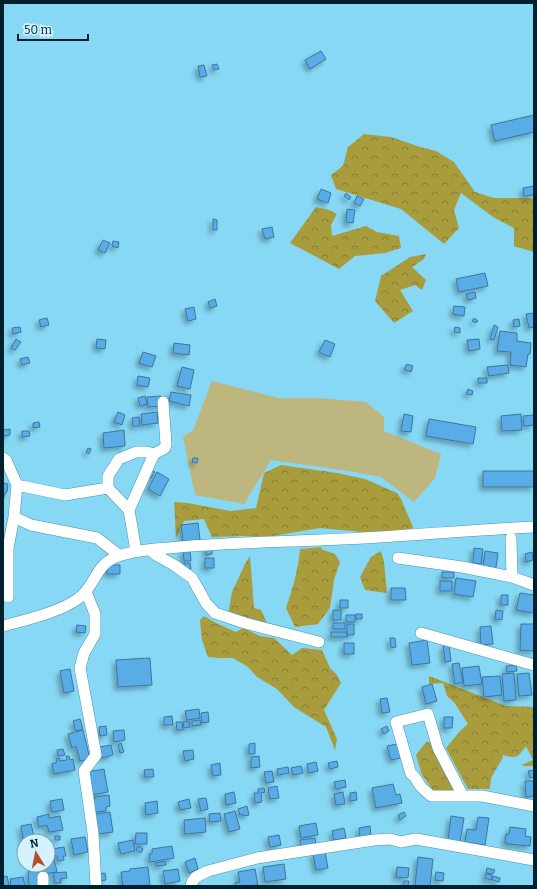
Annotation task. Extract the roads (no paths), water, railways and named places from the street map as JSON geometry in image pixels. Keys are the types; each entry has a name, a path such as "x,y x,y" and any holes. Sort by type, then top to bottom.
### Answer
{"street":[{"path":"136,551 129,510 154,454 165,448 163,402"},
{"path":"129,510 108,488 108,476 119,459 136,452 147,452 154,454"},
{"path":"3,458 6,460 17,485 14,517 8,548 8,598"},
{"path":"17,485 65,494 108,488"},
{"path":"14,517 30,525 97,538 119,555"},
{"path":"3,626 50,613 78,599 86,592 103,565 110,559 136,551 217,544 352,539 534,527"},
{"path":"511,538 512,577"},
{"path":"150,550 156,556 174,565 192,578 206,603 215,613 244,623 319,642"},
{"path":"398,558 462,567 512,577 534,586"},
{"path":"86,592 95,614 95,634 84,653 80,668 96,755 84,772 93,833 96,886"},
{"path":"421,633 534,665"},
{"path":"463,796 438,748 428,714 396,722 411,774 421,787 431,796 463,796 482,796 534,806"},
{"path":"192,886 192,882 196,877 208,871 257,858 374,840 390,839 401,842 416,839 534,860"}]}
